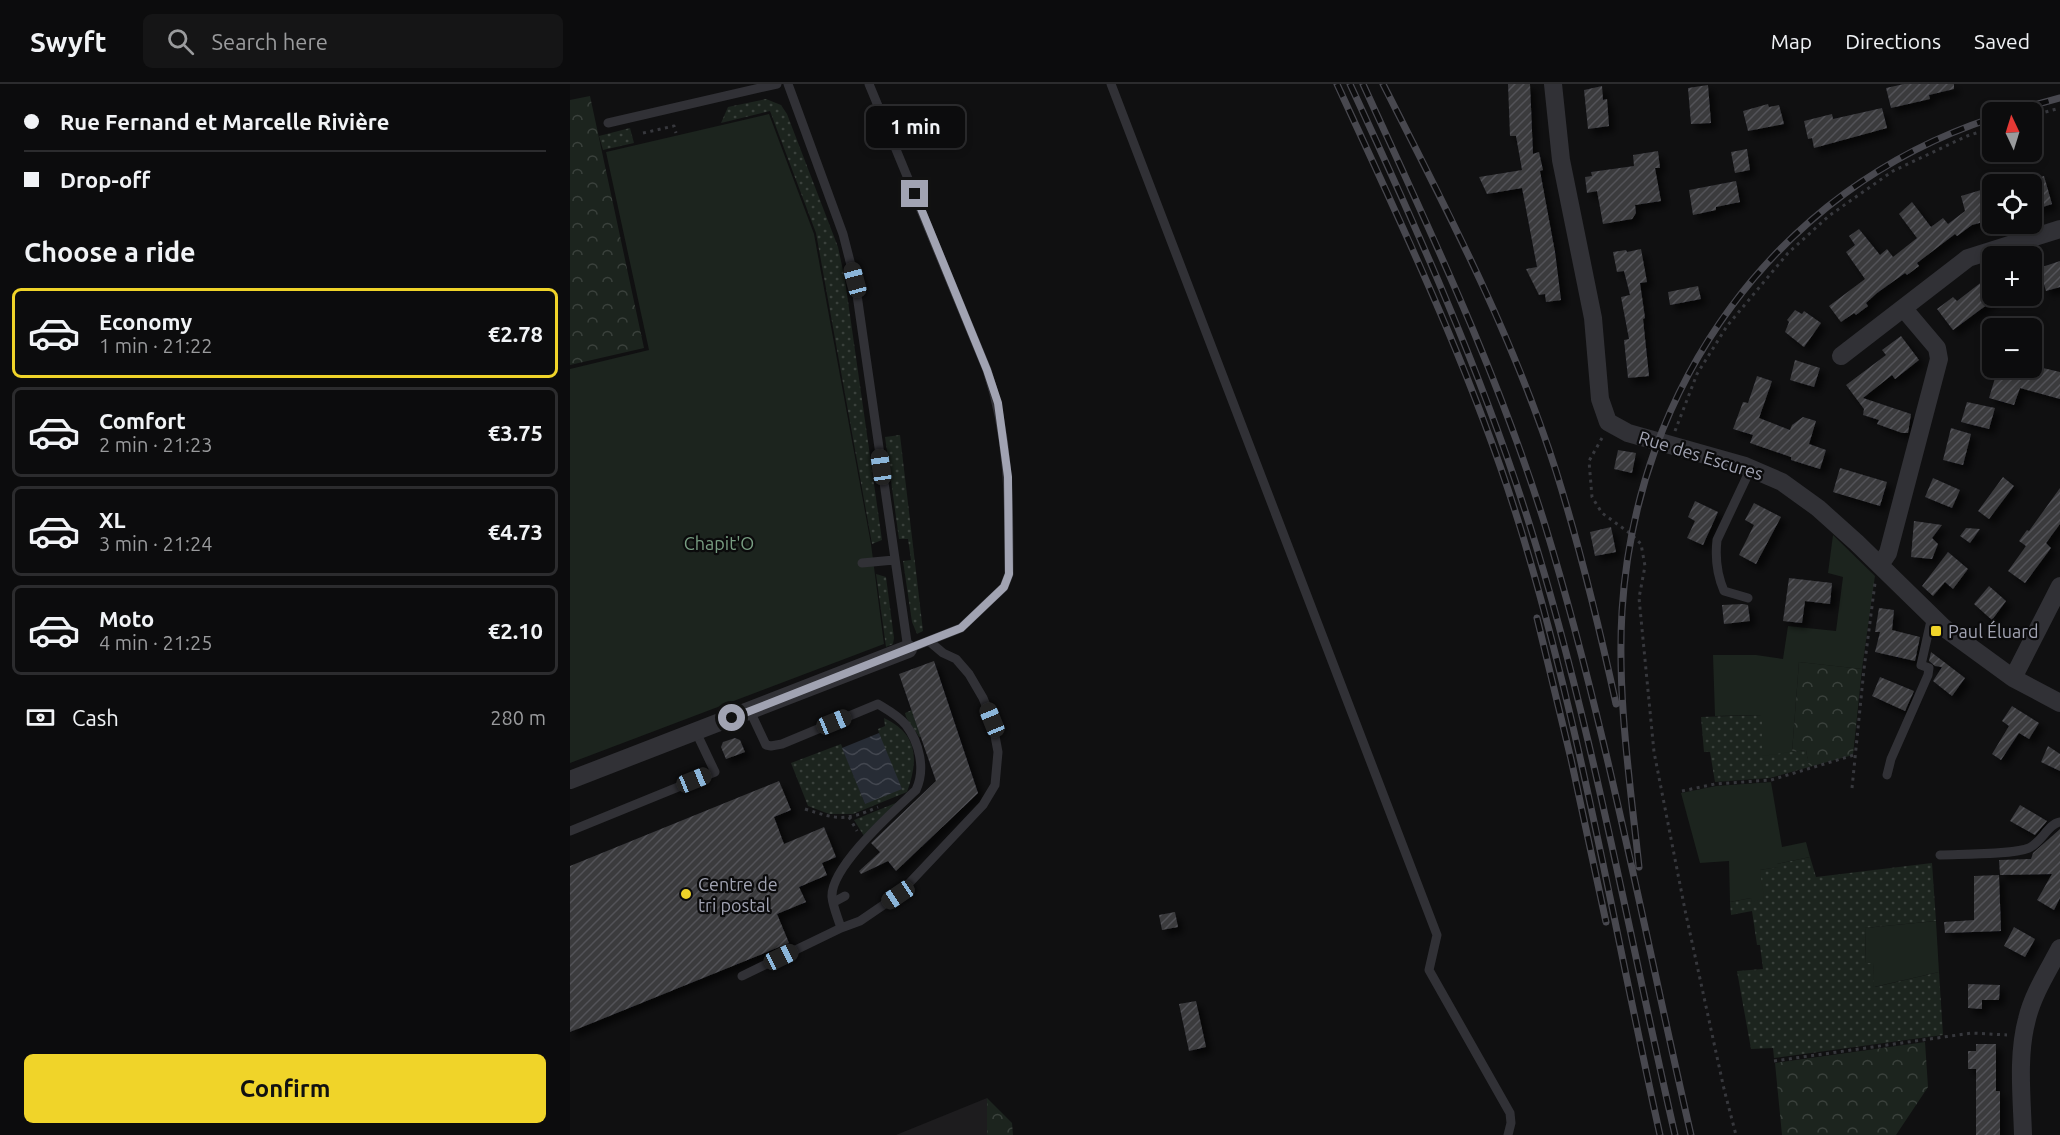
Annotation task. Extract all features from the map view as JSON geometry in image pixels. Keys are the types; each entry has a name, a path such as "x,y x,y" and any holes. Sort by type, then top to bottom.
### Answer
{"street":[{"path":"1553,84 1561,160 1593,318 1600,399 1605,416 1613,426"},
{"path":"1841,356 1968,258 2060,229"},
{"path":"1878,570 1888,553 1939,359 1937,348 1904,309"},
{"name":"Rue des Escures","path":"1613,426 1628,433 1751,468 1782,482 1800,494 1849,536 1878,570 1943,627 2013,678 2060,704"},
{"path":"2013,678 2060,586"},
{"path":"570,780 908,649"},
{"path":"2023,1135 2022,1063 2027,1018 2044,977 2060,948"}],"lane":[{"path":"608,123 777,84"},
{"path":"788,84 843,234 855,280 908,649 961,628 1004,587 1009,574 1008,477 998,403 987,370 869,84"},
{"path":"1111,84 1437,935 1429,970 1510,1113 1511,1123 1508,1135"},
{"path":"1748,598 1724,591 1718,577 1716,550 1717,540 1751,468"},
{"path":"862,563 894,560"},
{"path":"1887,776 1891,759 1928,675 1929,668 1921,665 1930,625 1934,619"},
{"path":"741,976 860,921 898,895 983,805 995,784 998,752 992,720 983,698 969,674 956,658 943,653 930,642"},
{"path":"750,711 765,745 778,745 878,704 905,723 916,742 920,767 916,789 841,868 832,892 841,928"},
{"path":"570,831 715,772 696,732"},
{"path":"1940,855 2026,849 2043,837 2053,824 2060,822"},
{"path":"834,902 845,896"}],"path":[{"path":"2042,113 2060,108"},
{"path":"643,133 674,126 676,134"},
{"path":"1673,437 1697,374 1727,326 1788,254 1830,215 1893,171 1967,135 1982,131"},
{"path":"1613,426 1604,435 1590,461 1592,497 1602,513 1641,544 1645,566 1639,598 1654,752 1685,910 1736,1135"},
{"path":"1852,788 1854,755 1878,570"},
{"path":"1682,791 1715,784 1771,780 1854,755"},
{"path":"805,809 832,818 855,817 884,805"},
{"path":"1774,1061 1971,1033 2012,1036"}],"shaded area":[{"path":"987,1098 987,1135 896,1135"}],"green space":[{"path":"590,96 644,348 570,365 570,100"},
{"path":"766,99 781,105 787,114 838,247 845,280 882,540 872,544 816,233 770,111 721,123 728,107"},
{"name":"Chapit'O","path":"769,114 814,234 871,544 884,644 570,763 570,369 649,350 606,152"},
{"path":"630,128 634,143 603,150 599,136"},
{"path":"900,435 923,631 917,634 912,622 903,561 911,560 908,539 899,539 885,437"},
{"path":"1833,535 1875,576 1862,669 1799,662 1792,752 1762,756 1762,715 1715,716 1713,655 1756,655 1783,659 1788,626 1836,631 1843,577 1828,573"},
{"path":"876,574 886,577 894,638 893,644 886,647"},
{"path":"1799,662 1862,669 1853,755 1809,767 1806,750 1792,752"},
{"path":"912,710 921,737 905,713"},
{"path":"1762,715 1792,752 1806,750 1809,767 1770,778 1715,782 1710,752 1704,752 1701,717"},
{"path":"884,718 904,732 913,749 913,769 907,792 853,814 829,814 808,806 791,763 841,744 865,804 878,729 885,726"},
{"path":"1771,782 1782,847 1806,842 1810,857 1760,870 1764,898 1752,902 1751,898 1730,902 1729,861 1700,863 1681,793 1716,786"},
{"path":"898,802 864,836 854,820"},
{"path":"1810,857 1816,877 1932,863 1936,921 1865,928 1866,963 1873,963 1875,987 1939,972 1943,1035 1774,1058 1773,1048 1751,1049 1737,971 1763,969 1760,945 1757,945 1752,911 1731,915 1730,902 1751,898 1760,870"},
{"path":"1936,921 1939,972 1874,987 1873,963 1866,963 1865,928"},
{"path":"1925,1042 1928,1087 1896,1135 1782,1135 1775,1063"},
{"path":"987,1098 1012,1123 1013,1135 987,1135"}],"water":[{"path":"879,733 902,789 865,804 842,748"}],"building":[{"path":"1508,84 1530,84 1533,154 1539,152 1543,170 1540,171 1561,300 1546,302 1545,294 1539,295 1526,269 1537,267 1522,188 1487,194 1479,177 1522,170 1516,136 1510,136"},
{"path":"1904,84 1954,84 1954,89 1929,95 1930,99 1891,108 1886,88"},
{"path":"1708,85 1711,123 1691,124 1688,88"},
{"path":"1602,86 1603,100 1607,99 1609,126 1588,129 1584,90"},
{"path":"1768,104 1769,107 1779,105 1784,124 1748,131 1743,111"},
{"path":"1882,108 1887,128 1814,148 1812,138 1808,139 1804,121 1832,114 1833,119"},
{"path":"1747,149 1750,170 1735,173 1731,152"},
{"path":"1658,151 1660,168 1655,168 1661,201 1635,205 1636,213 1632,219 1603,224 1597,191 1587,193 1585,177 1592,176 1591,172 1634,166 1633,155"},
{"path":"2044,176 2052,204 2042,207 2042,177"},
{"path":"1736,181 1740,202 1693,215 1689,190"},
{"path":"1981,190 1982,222 1972,225 1957,236 1955,234 1917,263 1919,266 1877,293 1866,303 1868,306 1841,322 1829,306 1865,279 1846,252 1855,245 1849,236 1859,229 1880,255 1887,249 1893,257 1917,238 1899,214 1912,202 1931,227 1943,218 1948,224 1965,211 1961,196"},
{"path":"1641,249 1647,282 1640,283 1649,376 1628,378 1624,340 1629,339 1621,297 1630,295 1624,271 1617,272 1613,252"},
{"path":"2060,261 2060,287 2046,291 2042,267"},
{"path":"1982,282 1982,306 1985,306 1953,330 1937,309 1953,297 1957,301"},
{"path":"1698,286 1701,299 1670,305 1668,292"},
{"path":"1795,310 1802,314 1804,311 1821,323 1804,347 1785,332 1789,322 1787,320"},
{"path":"1901,336 1919,360 1895,379 1892,375 1863,398 1911,414 1908,433 1877,424 1879,420 1863,415 1864,409 1846,385 1886,355 1882,350"},
{"path":"1795,360 1820,368 1814,387 1790,380"},
{"path":"2042,368 2060,372 2060,399 2020,388 2014,405 1989,398 1995,378 2042,378"},
{"path":"1757,376 1772,381 1759,418 1790,430 1792,425 1803,417 1816,421 1809,444 1826,450 1820,469 1750,443 1753,435 1733,429 1743,402 1748,403"},
{"path":"1967,402 1995,408 1989,429 1961,422"},
{"path":"1951,428 1971,434 1963,465 1943,460"},
{"path":"1618,450 1636,453 1632,473 1614,469"},
{"path":"1840,468 1887,482 1880,506 1833,492"},
{"path":"2003,477 2014,486 1989,519 1978,511"},
{"path":"1933,478 1960,490 1952,508 1925,497"},
{"path":"2060,488 2060,524 2046,543 2051,548 2025,583 2008,571 2026,546 2019,541"},
{"path":"1695,501 1718,512 1703,545 1687,538 1695,521 1688,517"},
{"path":"1754,503 1781,517 1756,564 1739,555 1754,525 1745,520"},
{"path":"1914,521 1942,525 1932,538 1938,544 1932,559 1911,557"},
{"path":"1611,527 1616,552 1595,556 1590,532"},
{"path":"1966,528 1980,529 1970,543 1960,536"},
{"path":"1948,552 1968,569 1953,589 1945,582 1933,596 1922,586"},
{"path":"1789,578 1832,583 1830,604 1805,601 1802,623 1783,621"},
{"path":"1989,586 2006,601 1992,620 1974,604"},
{"path":"1722,605 1748,605 1750,621 1724,624"},
{"path":"1879,608 1894,610 1892,630 1920,637 1915,661 1875,652 1880,632 1875,632"},
{"path":"1931,652 1965,678 1952,696 1933,681 1942,667 1935,666 1929,661"},
{"path":"934,661 978,793 896,871 888,861 861,874 859,871 880,852 871,843 936,781 899,674"},
{"path":"1880,677 1914,691 1905,711 1872,696"},
{"path":"2012,706 2039,723 2029,739 2019,733 2001,760 1992,754 2009,726 2002,721"},
{"path":"735,738 740,740 745,752 726,759 721,747 723,742"},
{"path":"2048,746 2060,754 2060,771 2041,762"},
{"name":"Centre de tri postal","path":"779,781 791,810 774,817 784,844 824,827 836,857 822,863 827,875 799,887 806,902 777,914 789,943 570,1032 570,866"},
{"path":"2020,805 2047,821 2035,835 2010,821"},
{"path":"2060,829 2060,898 2054,910 2037,900 2052,874 2000,875 1999,860 2031,859 2033,853"},
{"path":"1999,875 2001,931 1945,933 1944,922 1974,920 1974,876"},
{"path":"1175,912 1178,927 1162,930 1159,915"},
{"path":"2014,927 2035,939 2025,957 2004,946"},
{"path":"1968,984 2000,985 1999,1000 1982,1000 1982,1009 1968,1008"},
{"path":"1196,1001 1206,1047 1189,1051 1179,1004"},
{"path":"1976,1044 1996,1044 1996,1091 2000,1091 2000,1135 1976,1135 1976,1069 1968,1069 1968,1051 1976,1051"}],"railway":[{"path":"1337,84 1437,304 1482,416 1521,530 1562,680 1660,1135"},
{"path":"1350,84 1424,247 1470,357 1530,526 1591,752 1675,1135"},
{"path":"1363,84 1484,357 1506,412 1545,525 1606,752 1691,1135"},
{"path":"1383,84 1477,274 1520,371 1539,421 1581,558 1616,704"},
{"path":"2042,103 2060,98"},
{"path":"1639,867 1623,707 1622,611 1633,528 1655,449 1688,375 1731,307 1784,246 1845,193 1915,150 1982,122"},
{"path":"1537,618 1571,759 1606,922"}],"place":[{"name":"Paul Éluard","path":"1936,631"},
{"name":"Centre de tri postal","path":"686,894"}],"route":[{"path":"732,718 961,628 1004,587 1009,574 1008,477 998,403 987,370 915,194"}]}
